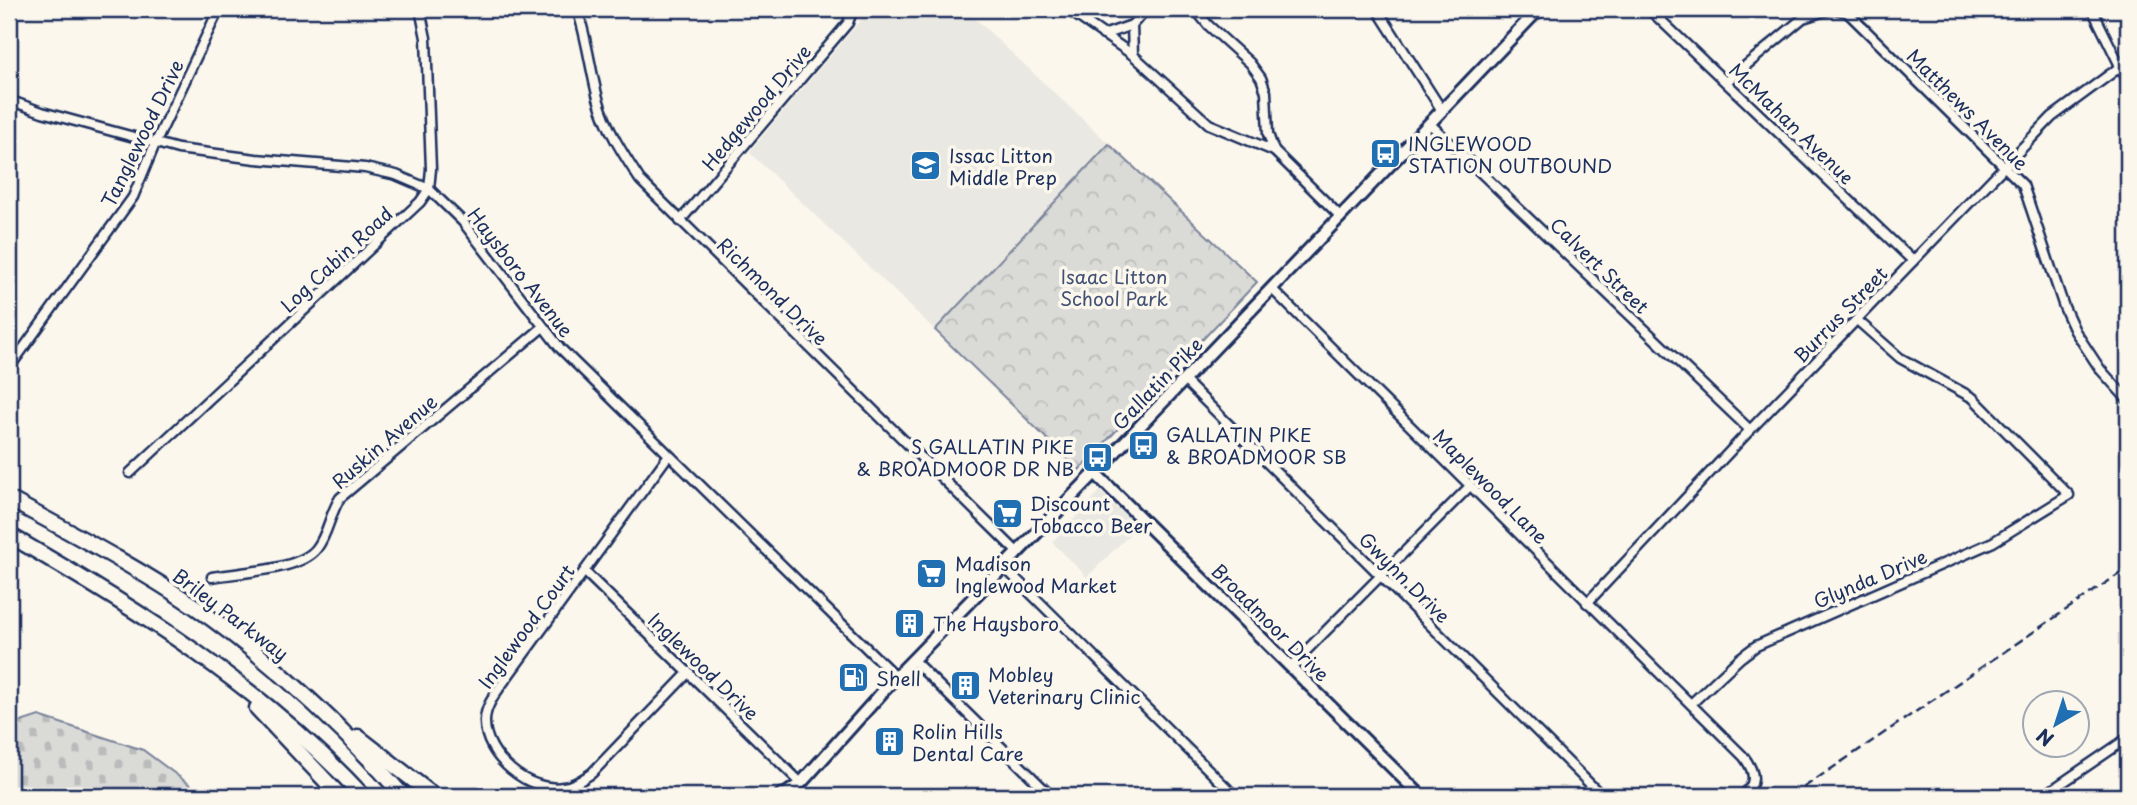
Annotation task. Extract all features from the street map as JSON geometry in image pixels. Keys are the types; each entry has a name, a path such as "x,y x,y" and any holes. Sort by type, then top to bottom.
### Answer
{"highway":[{"name":"Briley Parkway","path":"9,499 136,570 193,606 246,645 318,707 403,796"},
{"path":"9,535 99,587 212,662 282,718 363,796"},
{"path":"212,662 340,796"},
{"path":"318,707 434,796"}],"main road":[{"name":"Gallatin Pike","path":"783,796 801,783 913,660 1095,474 1539,9"},
{"name":"Broadmoor Drive","path":"1095,474 1421,796"},
{"name":"Gallatin Pike","path":"796,796 801,783"}],"street":[{"name":"Tanglewood Drive","path":"9,368 133,197 219,9"},
{"path":"420,9 426,38 429,89 432,169 429,189"},
{"name":"Richmond Drive","path":"577,9 585,34 598,100 609,130 640,180 1017,552"},
{"path":"1067,9 1133,55 1209,124 1273,151 1340,216"},
{"path":"1103,35 1132,25 1146,9"},
{"path":"1195,9 1261,78 1266,92 1268,134 1273,151"},
{"path":"1377,9 1441,109"},
{"name":"McMahan Avenue","path":"1650,9 1913,261"},
{"name":"Matthews Avenue","path":"1726,82 1803,18 1833,9 1847,12 2023,185 2064,307 2075,331 2100,369 2128,400"},
{"path":"2092,9 2124,63 2128,82"},
{"name":"Hedgewood Drive","path":"680,221 848,23 854,10"},
{"path":"1132,25 1133,55"},
{"name":"Burrus Street","path":"1587,603 2052,117 2124,63"},
{"name":"Haysboro Avenue","path":"9,100 155,144 204,153 365,168 396,175 429,189 471,231 560,348 897,677"},
{"name":"Calvert Street","path":"1429,123 1750,430"},
{"name":"Log Cabin Road","path":"131,474 421,202 429,189"},
{"name":"Maplewood Lane","path":"1272,289 1469,487 1692,703 1752,768 1753,779 1749,790 1741,796"},
{"name":"Glynda Drive","path":"1692,703 1756,646 1993,542 2069,495 1973,398 1900,358 1857,320"},
{"name":"Ruskin Avenue","path":"212,577 283,566 315,551 340,498 543,327"},
{"name":"Gwynn Drive","path":"1184,380 1602,796"},
{"name":"Inglewood Court","path":"668,456 490,703 485,719 486,734 495,752 505,763 533,783 562,788 577,783 592,773 689,672"},
{"path":"1291,666 1469,487"},
{"path":"1004,567 1235,796"},
{"name":"Inglewood Drive","path":"584,572 801,783"},
{"path":"913,660 1051,796"},
{"path":"2043,796 2128,738"}],"shaded area":[{"name":"Issac Litton Middle Prep","path":"864,9 965,9 1109,144 935,330 749,152 865,15"},
{"path":"1100,491 1137,527 1087,577 1052,542"}],"green space":[{"name":"Isaac Litton School Park","path":"1109,144 1257,282 1079,470 935,330"},
{"path":"39,716 143,750 205,796 9,796 9,726"}],"railway":[{"path":"1791,796 2128,568"}],"place":[{"name":"INGLEWOOD STATION OUTBOUND","path":"1385,154"},
{"name":"Issac Litton Middle Prep","path":"926,166"},
{"name":"GALLATIN PIKE & BROADMOOR SB","path":"1143,445"},
{"name":"S GALLATIN PIKE & BROADMOOR DR NB","path":"1097,457"},
{"name":"Discount Tobacco Beer","path":"1007,514"},
{"name":"Madison Inglewood Market","path":"932,574"},
{"name":"The Haysboro","path":"910,623"},
{"name":"Shell","path":"853,678"},
{"name":"Mobley Veterinary Clinic","path":"965,685"},
{"name":"Rolin Hills Dental Care","path":"889,742"}]}
